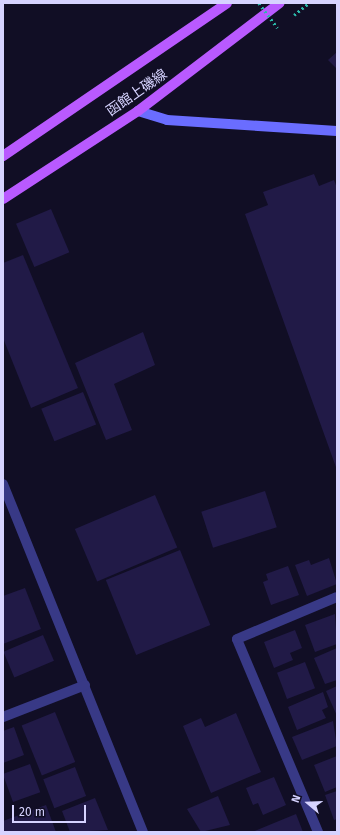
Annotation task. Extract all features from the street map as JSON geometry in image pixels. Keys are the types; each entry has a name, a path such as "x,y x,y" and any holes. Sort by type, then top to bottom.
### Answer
{"main road":[{"name":"函館上磯線","path":"3,156 227,3"},
{"name":"函館上磯線","path":"3,198 138,111 280,3"}],"street":[{"path":"138,111 167,120 337,131"},
{"path":"3,484 143,832"},
{"path":"318,832 237,640 337,597"},
{"path":"3,717 84,685"}],"path":[{"path":"259,3 278,28"}],"building":[{"path":"337,52 337,69 328,60"},
{"path":"314,174 319,186 334,180 337,188 337,470 245,214 268,205 263,192"},
{"path":"51,209 69,252 34,267 16,224"},
{"path":"23,255 78,388 31,408 3,338 3,263"},
{"path":"143,332 155,365 114,384 132,430 106,440 75,363"},
{"path":"83,392 96,424 54,441 41,409"},
{"path":"265,491 277,527 213,548 201,512"},
{"path":"155,495 177,547 97,581 75,529"},
{"path":"180,550 210,625 136,655 106,580"},
{"path":"329,558 337,584 307,596 295,565 309,560 311,565"},
{"path":"288,566 299,595 271,605 263,582 268,580 266,574"},
{"path":"25,588 41,629 3,644 3,596"},
{"path":"335,614 337,644 315,652 305,625"},
{"path":"295,630 302,648 290,653 293,660 274,668 264,642"},
{"path":"43,635 54,661 14,678 3,652"},
{"path":"337,648 337,680 325,684 314,658"},
{"path":"305,662 315,688 287,699 277,673"},
{"path":"337,686 337,716 326,691"},
{"path":"323,692 328,707 322,710 326,718 297,730 288,707"},
{"path":"55,712 75,762 42,776 22,725"},
{"path":"236,713 261,772 211,793 183,726 201,718 205,727"},
{"path":"333,721 337,746 302,760 292,737"},
{"path":"14,727 24,755 3,763 3,731"},
{"path":"337,756 337,787 325,792 314,765"},
{"path":"30,764 40,792 13,802 3,774"},
{"path":"75,767 86,796 54,808 43,779"},
{"path":"274,777 286,805 263,815 258,803 253,805 246,788"},
{"path":"337,791 337,819 334,820 325,795"},
{"path":"218,796 230,825 201,832 187,809"},
{"path":"95,798 108,830 70,832 62,811"},
{"path":"46,805 56,832 3,832 3,821"},
{"path":"296,814 303,832 252,832"}]}
